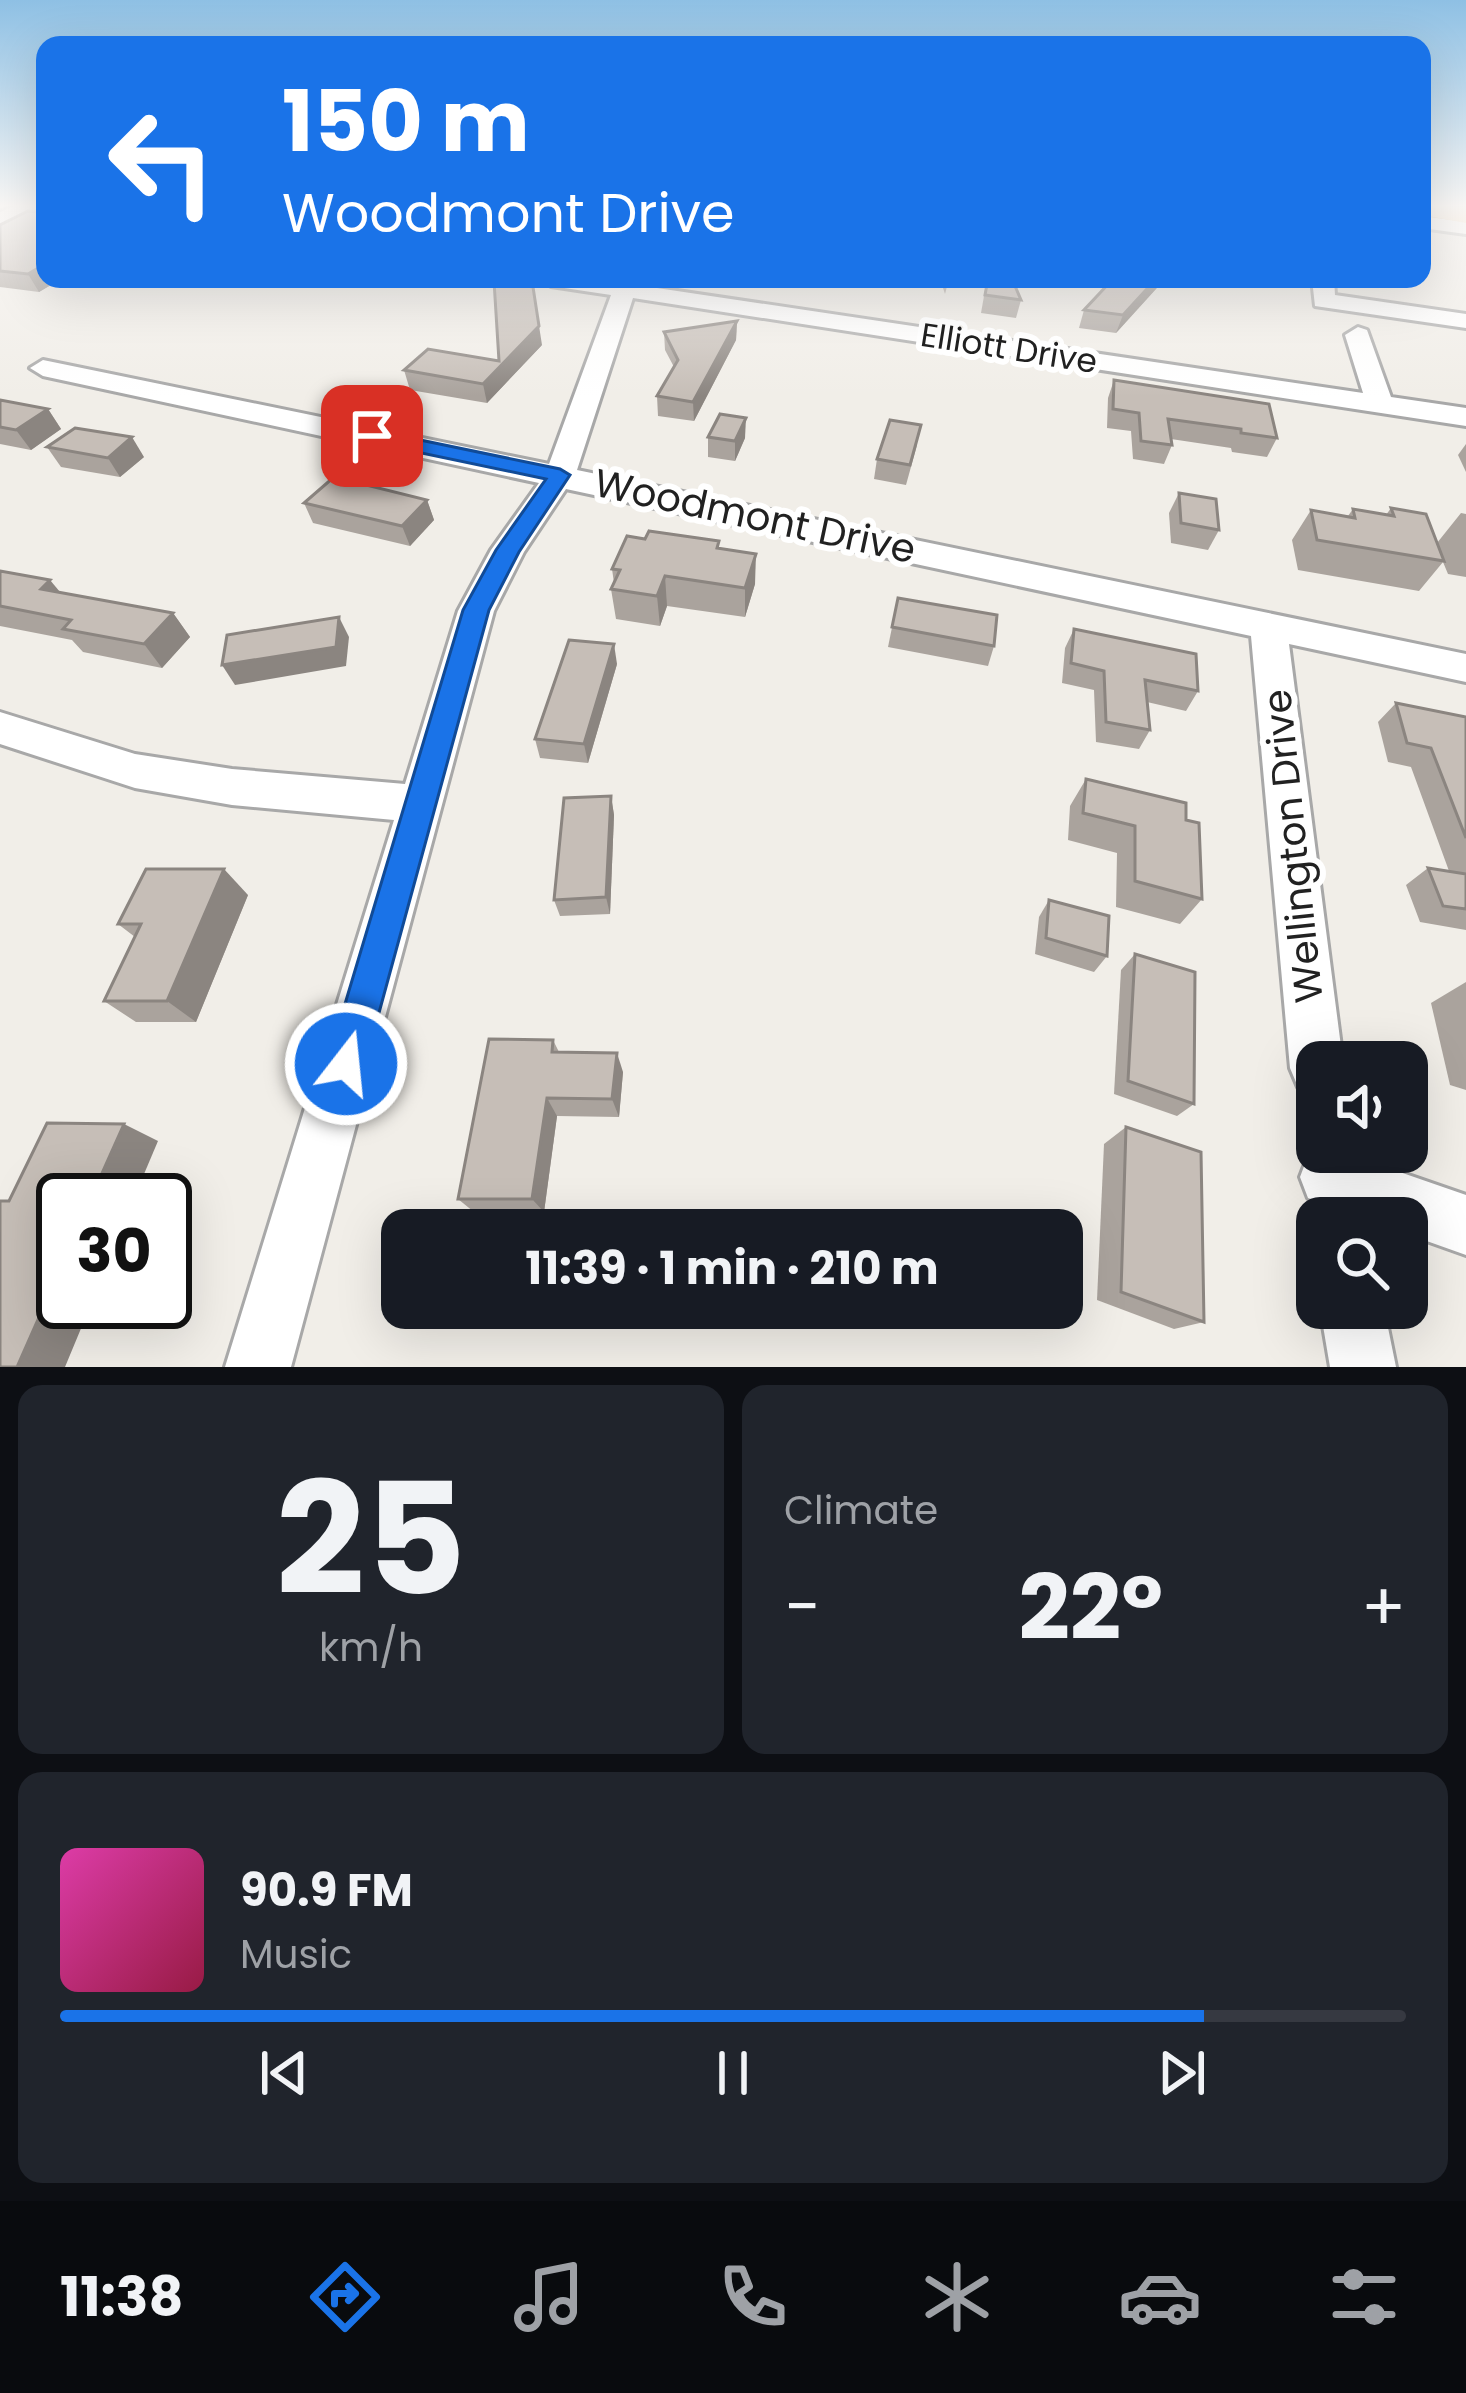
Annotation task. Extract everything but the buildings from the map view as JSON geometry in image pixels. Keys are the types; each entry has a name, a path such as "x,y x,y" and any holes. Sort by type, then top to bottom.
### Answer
{"street":[{"path":"258,1367 476,610 508,550 560,475 625,288"},
{"name":"Elliott Drive","path":"645,288 1466,418"},
{"path":"1323,288 1323,302 1466,321"},
{"path":"1358,334 1380,404"},
{"name":"Woodmont Drive","path":"43,368 1466,668"},
{"name":"Wellington Drive","path":"1268,625 1314,1041"},
{"path":"0,728 135,771 232,787 421,804"},
{"path":"1330,1182 1466,1225"},
{"path":"1356,1329 1363,1367"}],"route":[{"path":"346,1064 476,610 508,550 560,475 372,436"}]}
